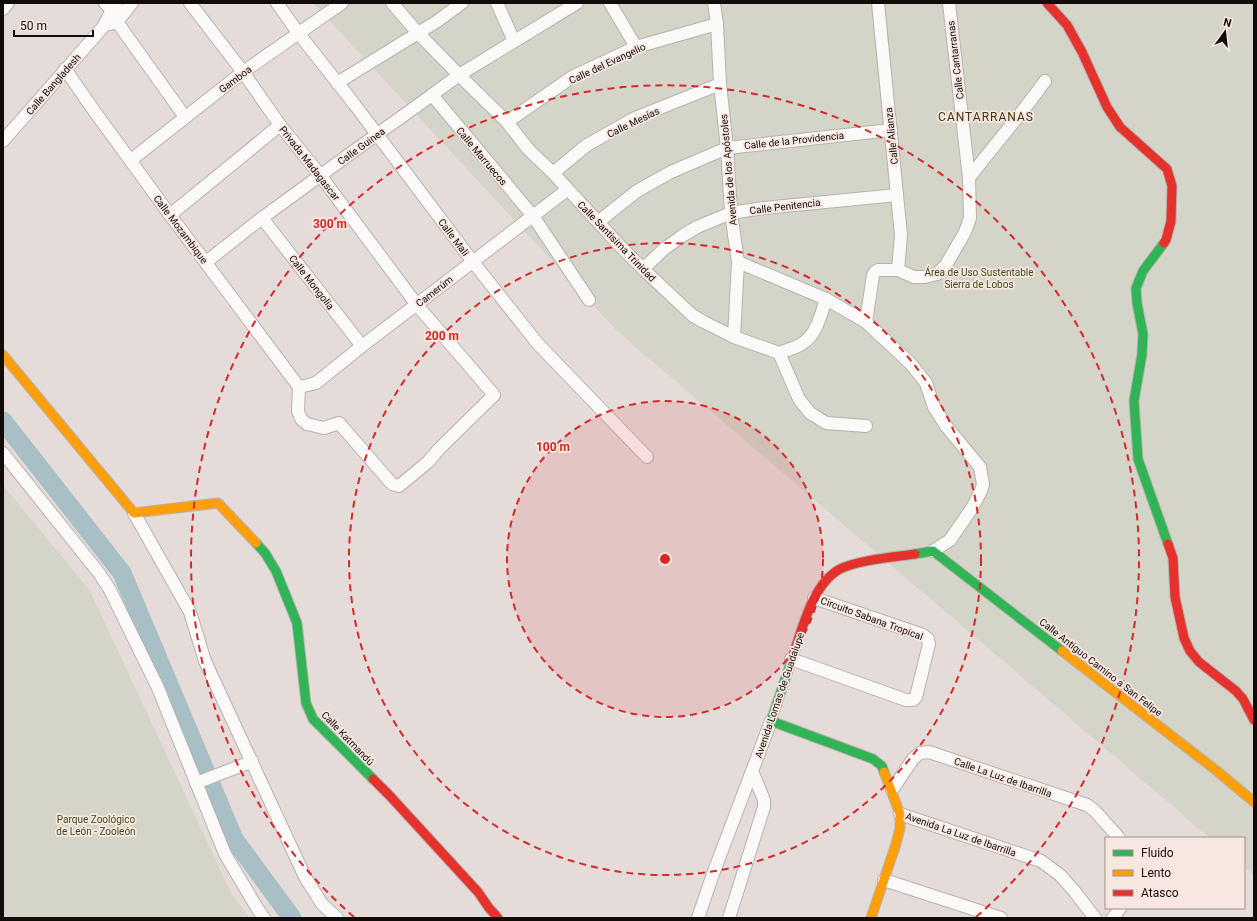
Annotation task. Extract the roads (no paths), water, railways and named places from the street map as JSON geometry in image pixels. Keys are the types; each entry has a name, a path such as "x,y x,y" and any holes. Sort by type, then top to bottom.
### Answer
{"street":[{"path":"3,9 8,3"},
{"path":"103,26 116,22 132,3"},
{"name":"Privada Madagascar","path":"190,3 243,72 280,125 320,175 418,305 494,396 439,449 428,462 399,486 395,486 339,423 324,428 307,424 301,419 298,411 299,386"},
{"name":"Calle Mali","path":"277,3 298,34 377,134 473,262 538,344 647,457"},
{"name":"Gamboa","path":"131,160 243,72 342,3"},
{"name":"Calle Santisima Trinidad","path":"392,3 418,33 507,122 528,149 553,173 567,190 643,269 692,315 734,337 779,353"},
{"path":"337,83 436,22 462,3"},
{"path":"497,3 514,41"},
{"name":"Calle Guinea","path":"206,262 320,175 459,75 577,3"},
{"path":"610,3 636,47"},
{"name":"Avenida de los Apóstoles","path":"714,3 717,24 720,84 727,148 731,213 738,262 734,337"},
{"name":"Calle Alianza","path":"878,3 901,235 898,270"},
{"name":"Calle Cantarranas","path":"898,270 914,277 926,278 937,274 946,265 965,232 970,218 970,178 949,3"},
{"path":"1047,3 1067,25 1082,52 1107,107 1120,127 1167,169 1172,186 1171,221 1166,240 1142,271 1136,288 1142,334 1142,354 1134,401 1138,459 1173,558 1175,597 1184,638 1190,651 1199,662 1236,691 1243,699 1254,720"},
{"path":"111,5 116,22 185,117"},
{"name":"Calle Bangladesh","path":"3,141 103,26 111,5"},
{"name":"Calle del Evangelio","path":"507,122 572,77 636,47 717,24"},
{"name":"Calle Mozambique","path":"65,69 170,215 299,386"},
{"path":"970,178 1045,81"},
{"name":"Calle Mesías","path":"553,173 587,145 635,118 720,84"},
{"name":"Calle Marruecos","path":"432,95 532,216 589,300"},
{"path":"170,215 280,125"},
{"name":"Calle de la Providencia","path":"598,222 637,191 671,172 727,148 891,130"},
{"name":"Camerúm","path":"299,386 316,383 362,346 418,305 567,190"},
{"name":"Calle Penitencia","path":"643,269 664,249 682,236 697,227 731,213 764,208 897,195"},
{"name":"Calle Mongolia","path":"262,218 362,346"},
{"path":"738,262 826,299 866,322 911,364 926,383 934,407 946,426 980,467 983,484 972,508 950,540 933,551"},
{"path":"866,322 874,272 878,270 898,270"},
{"path":"826,299 812,336 802,344 779,353 799,399 810,414 826,423 866,426"},
{"path":"3,355 134,513 190,612 205,661 248,763 305,877 322,904 337,918"},
{"path":"3,453 99,573 110,590 201,781 225,854 264,918"},
{"name":"Calle Katmandú","path":"134,513 218,503 265,553 276,571 297,623 306,703 313,719 390,796 478,892 498,918"},
{"name":"Avenida Lomas de Guadalupe","path":"698,918 713,874 771,721 791,659 814,598 827,579 840,569 857,563 933,551"},
{"name":"Calle Antiguo Camino a San Felipe","path":"933,551 1217,770 1254,802"},
{"name":"Circuito Sabana Tropical","path":"791,659 906,700 913,700 916,697 929,644 928,639 923,635 814,598"},
{"name":"Avenida La Luz de Ibarrilla","path":"771,721 873,759 882,766 900,814 1041,861 1060,875 1095,918"},
{"name":"Calle La Luz de Ibarrilla","path":"892,790 913,759 920,753 929,752 1087,805 1095,811 1118,837"},
{"path":"201,781 248,763"},
{"path":"730,918 764,807 764,800 752,771"},
{"path":"871,918 900,828 900,814"},
{"path":"884,880 1001,918"},
{"path":"1113,918 1119,909"}],"waterway":[{"path":"3,421 122,573 234,839 292,918"}],"district":[{"name":"CANTARRANAS","path":"986,117"}],"park label":[{"name":"Área de Uso Sustentable Sierra de Lobos","path":"979,278"},
{"name":"Parque Zoológico de León - Zooleón","path":"96,824"}]}
